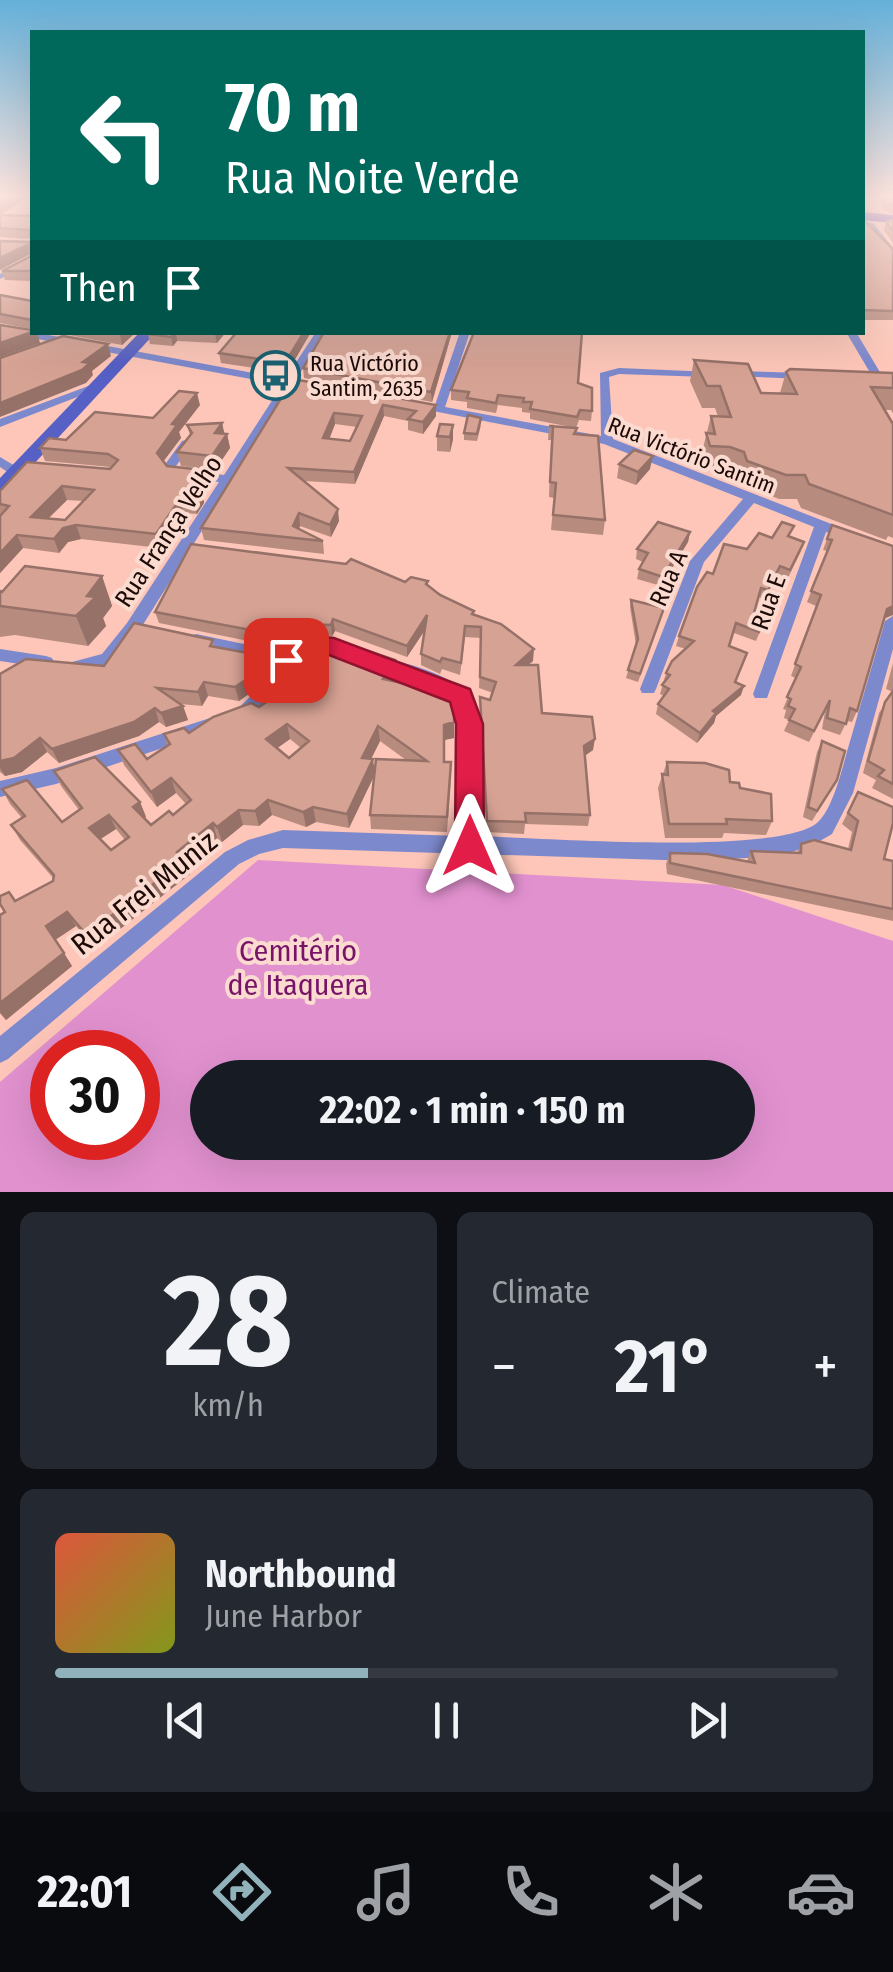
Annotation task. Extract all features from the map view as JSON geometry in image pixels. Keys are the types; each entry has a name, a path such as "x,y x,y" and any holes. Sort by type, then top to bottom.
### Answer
{"main road":[{"path":"0,489 25,469 145,335"}],"street":[{"path":"1,277 30,260"},
{"path":"0,329 30,334"},
{"path":"33,335 325,390"},
{"name":"Rua França Velho","path":"0,655 79,666 100,664 133,627 319,335"},
{"path":"439,410 464,335"},
{"path":"853,335 879,379"},
{"path":"33,353 66,341"},
{"path":"207,368 217,356"},
{"path":"607,442 603,378 608,373 819,377"},
{"path":"859,378 893,379"},
{"path":"0,423 99,385"},
{"name":"Rua Victório Santim","path":"399,402 607,442 857,539"},
{"path":"186,444 170,466 175,473 229,479"},
{"path":"0,460 25,469"},
{"name":"Rua A","path":"648,689 697,561 751,498"},
{"name":"Rua E","path":"762,694 821,526"},
{"path":"186,546 204,548"},
{"name":"Rua Frei Muniz","path":"0,1051 232,858 255,846 284,839 746,850 780,846 825,828 844,793 893,622"},
{"path":"133,627 152,631"},
{"path":"171,635 286,660"},
{"path":"0,789 56,776 242,714 263,698 286,660 301,644 326,644 460,696 470,724 470,846"},
{"path":"12,674 36,660"}],"green space":[{"name":"Cemitério de Itaquera","path":"258,860 723,885 893,941 893,1192 0,1192 0,1082 30,1056 30,1160 160,1160 160,1030 60,1030"}],"building":[{"path":"865,253 893,253 893,311 865,310"},
{"path":"30,257 30,271 2,271"},
{"path":"0,295 30,301 30,320 0,314"},
{"path":"0,325 30,330 30,333 0,343"},
{"path":"234,335 302,335 285,363 219,353"},
{"path":"322,335 449,335 431,392 303,368"},
{"path":"473,335 582,335 578,383 592,388 592,411 580,410 577,417 530,409 532,402 523,402 524,398 498,395 496,403 467,398 469,392 451,390"},
{"path":"63,336 108,344 83,362 90,363 82,370 0,403 0,358"},
{"path":"694,360 748,364 761,393 797,394 786,372 790,369 893,373 893,388 871,387 893,424 893,515 809,484 805,475 786,475 747,461 744,452 710,446 706,433 715,434 711,416 731,417 720,386 707,386"},
{"path":"293,379 436,405 423,422 408,419 416,411 383,405 354,472 288,468 338,509 330,525 299,513 293,526 323,541 201,528","holes":["334,413 362,416 350,441 323,438"]},
{"path":"179,391 197,393 172,424 177,425 157,453 167,466 203,470 191,489 201,490 194,500 180,499 156,534 76,525 63,528 54,539 17,535 0,553 0,516 9,506 0,504 0,491 27,462 110,469 118,460 108,454 40,448 49,438 66,440 95,412 153,418","holes":["62,486 94,490 65,520 31,517"]},
{"path":"468,415 481,418 477,434 464,433"},
{"path":"222,423 215,433 227,434 212,456 177,452 192,433 187,425"},
{"path":"440,424 453,425 450,437 437,436"},
{"path":"553,426 577,428 574,434 598,436 605,520 553,515"},
{"path":"634,450 653,456 638,472 619,464"},
{"path":"658,522 690,532 663,577 639,569 648,553 637,549"},
{"path":"782,522 794,526 788,536 804,542 790,570 780,566 768,590 761,588 754,613 766,617 759,632 736,623 729,646 747,653 735,682 744,686 713,711 716,713 700,733 658,704 669,689 662,685 670,675 666,673 672,661 694,641 679,636 697,587 707,572 713,574 724,544 747,549 759,533 772,538"},
{"path":"832,525 893,546 893,606 887,609 857,711 850,708 846,724 827,718 830,700 814,731 789,720 795,709 788,706 791,699 787,697 801,667 795,664 821,595 811,591 832,540 827,539"},
{"path":"191,544 346,564 351,559 405,582 411,577 428,581 426,584 440,595 474,611 472,614 501,624 534,649 516,665 538,665 542,713 592,717 595,739 584,746 590,815 525,813 526,822 487,821 480,697 490,700 496,682 480,677 481,627 465,626 461,663 442,658 440,662 421,654 427,615 407,646 333,619 331,625 283,623 277,635 155,612"},
{"path":"25,566 102,576 87,596 96,597 76,616 0,606 0,591"},
{"path":"631,600 664,608 640,674 628,670 638,639"},
{"path":"134,623 213,640 210,646 248,653 247,662 257,664 250,677 235,687 204,682 198,692 157,688 183,706 161,713 155,708 134,722 52,749 40,738 14,758 0,761 0,674 26,659 104,666"},
{"path":"322,640 319,645 346,650 350,645 395,660 383,679 415,686 417,675 436,680 435,688 445,689 444,697 454,698 454,722 444,725 444,762 451,762 447,817 370,815 376,759 427,761 378,726 362,758 373,759 347,814 313,807 303,812 268,800 255,811 239,810 217,827 213,823 177,852 185,860 107,919 104,915 84,932 67,912 46,926 64,953 0,1003 0,915 5,912 0,896 9,892 15,901 53,881 54,875 11,825 25,816 2,789 27,780 62,822 82,808 54,771 95,757 140,802 133,807 151,825 169,811 173,815 191,800 171,778 151,792 118,750 135,744 147,759 170,744 164,734 184,728 189,733 213,717 251,703 259,707 272,698 289,672 281,671 300,641","holes":["287,724 309,741 289,758 266,739","109,815 129,837 111,850 89,828"]},
{"path":"893,691 893,784 878,776 884,770 868,761 885,702"},
{"path":"822,741 845,751 837,780 817,811 808,807"},
{"path":"667,762 705,763 729,770 730,782 739,783 740,788 771,794 772,821 726,819 727,824 669,824 662,774 668,775"},
{"path":"858,792 893,807 884,859 893,861 893,909 670,863 670,853 707,854 755,863 751,851 801,853 801,844 814,840 851,850 858,821 848,813"}],"place":[{"name":"Rua Victório Santim, 2635","path":"275,376"}],"route":[{"path":"286,660 301,644 326,644 400,669 460,696 467,705 470,724 470,846"}]}
